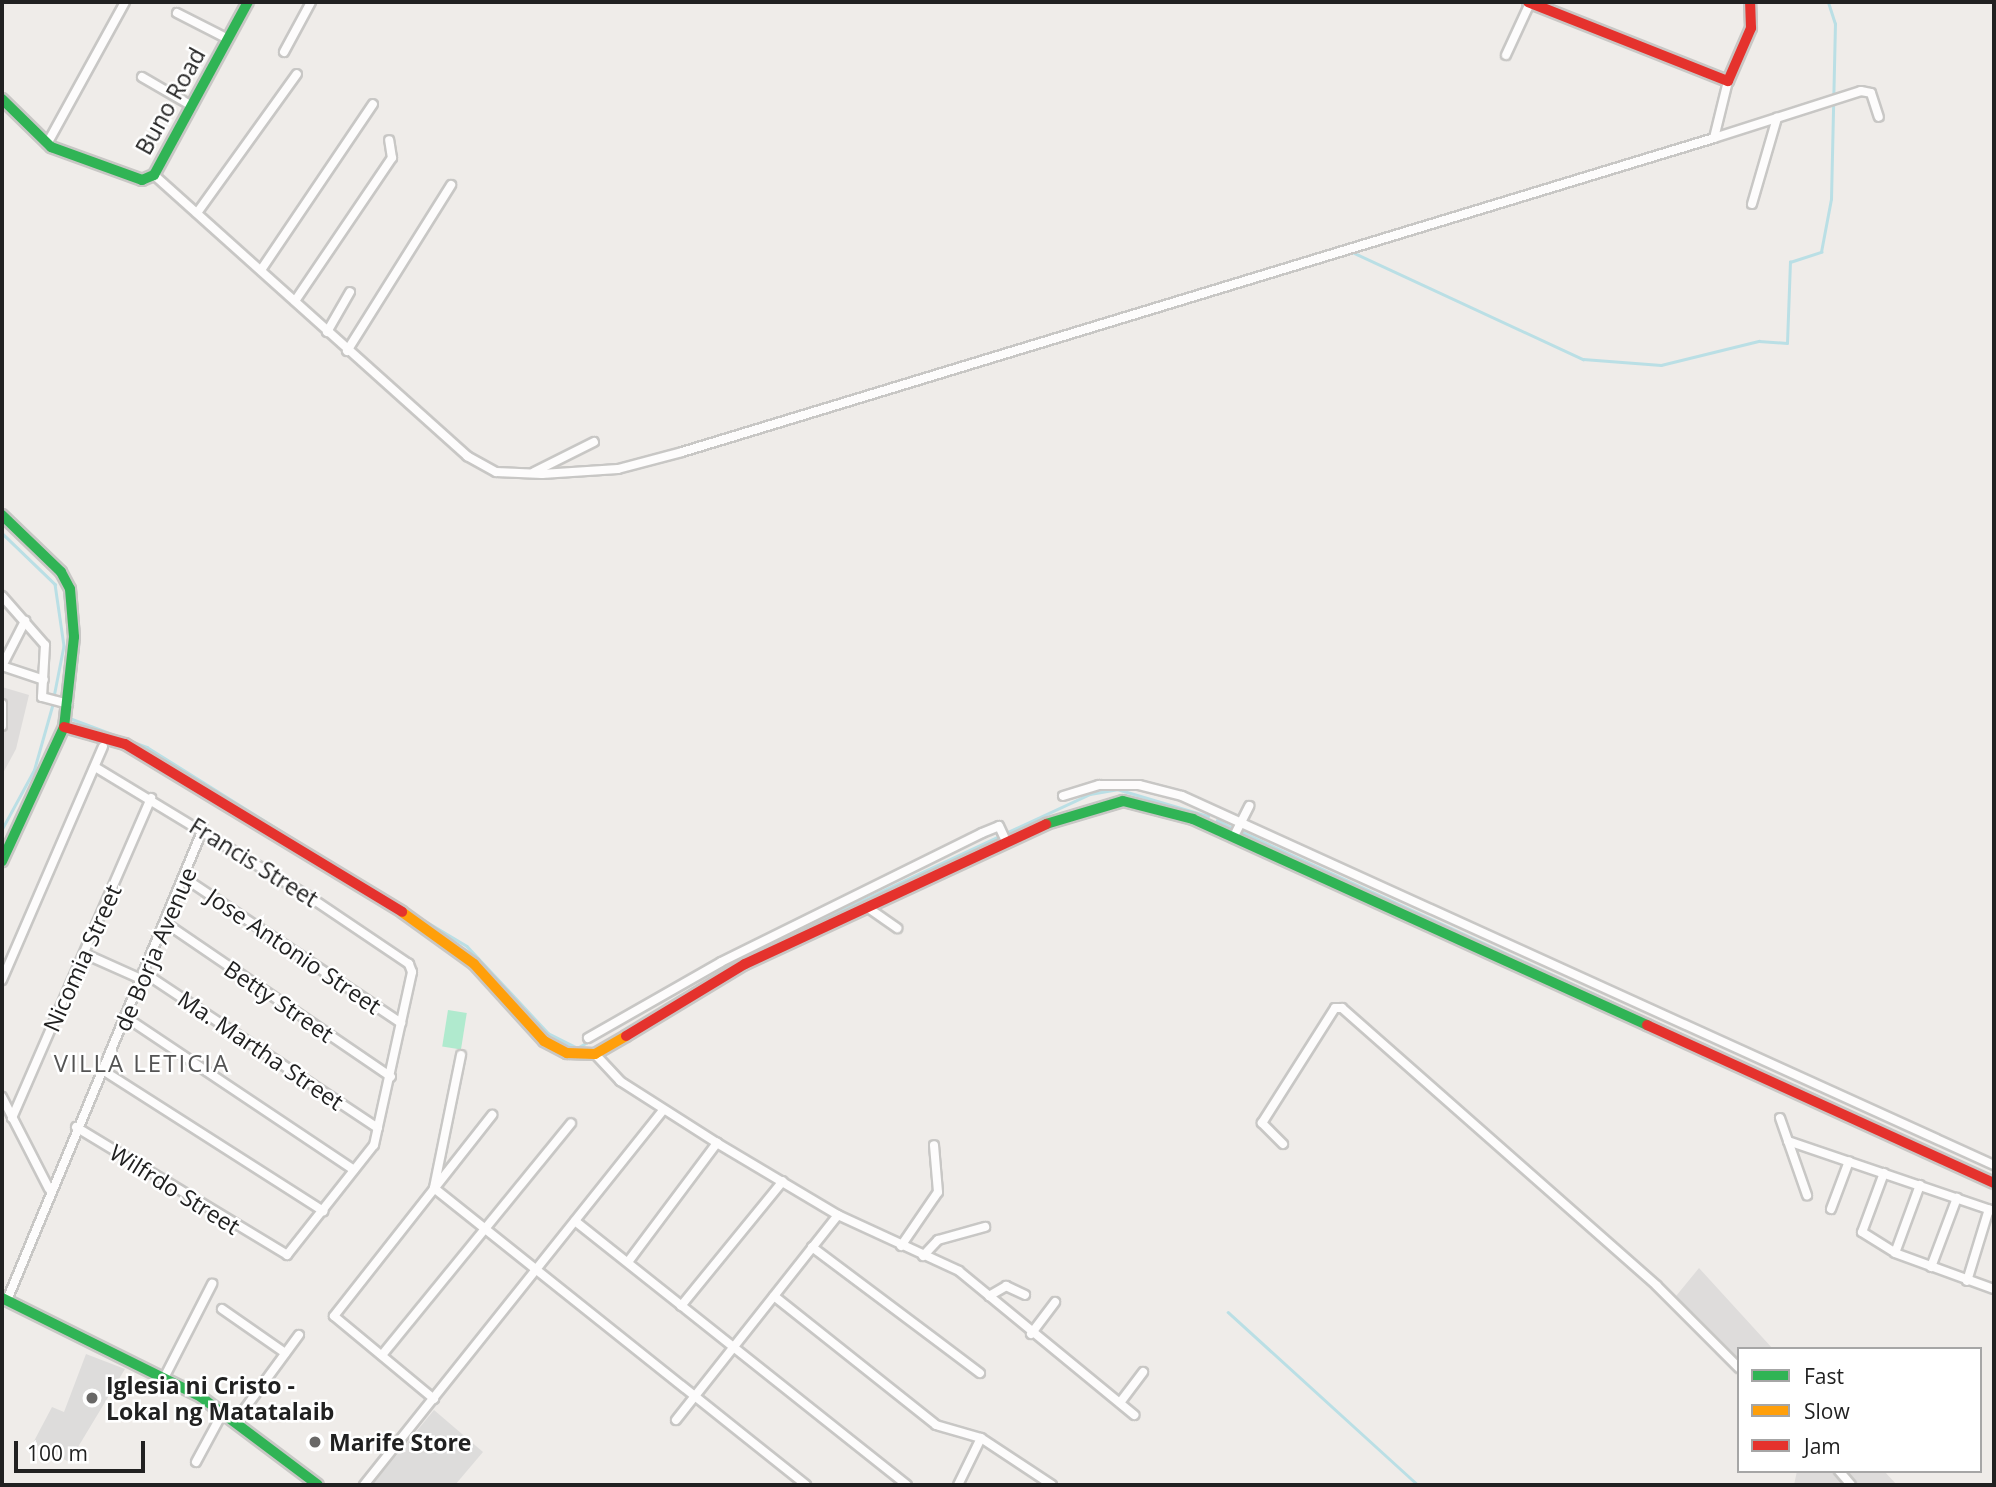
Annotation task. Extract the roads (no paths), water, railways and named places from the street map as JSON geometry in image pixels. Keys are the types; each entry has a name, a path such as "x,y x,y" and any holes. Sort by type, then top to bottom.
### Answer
{"street":[{"path":"47,144 125,2"},
{"name":"Buno Road","path":"2,99 47,144 139,180 154,175 248,2"},
{"path":"284,52 311,2"},
{"path":"1506,55 1529,2 1728,80"},
{"path":"1714,138 1728,80 1751,28 1750,2"},
{"path":"177,13 228,39"},
{"path":"197,213 297,74"},
{"path":"142,77 192,106"},
{"path":"154,175 467,456 496,472 528,475 618,469 682,452 1841,97 1868,91 1879,117"},
{"path":"261,270 373,104"},
{"path":"1752,204 1777,118"},
{"path":"295,301 392,158 389,140"},
{"path":"347,351 451,185"},
{"path":"327,332 350,292"},
{"path":"528,475 594,442"},
{"path":"2,514 52,561 70,589 74,637 64,703 64,727 2,861"},
{"path":"2,597 45,645 45,697 64,703"},
{"path":"25,621 2,666 44,680"},
{"path":"2,704 2,726"},
{"path":"64,727 125,744 367,890 474,964 551,1046 595,1054 723,976 1006,843 1114,801 1162,808 1208,827 1785,1093 1994,1183"},
{"path":"2,980 103,747"},
{"name":"Francis Street","path":"95,767 204,829 409,964 401,1023"},
{"path":"1063,796 1099,785 1139,785 1216,809 1994,1166"},
{"name":"Nicomia Street","path":"12,1118 151,798"},
{"path":"1233,838 1248,806"},
{"path":"1208,827 1216,809"},
{"path":"588,1038 735,954 982,833 999,826 1006,843"},
{"name":"de Borja Avenue","path":"4,1299 76,1126 127,1018 142,975 187,879 204,829"},
{"name":"Jose Antonio Street","path":"187,879 401,1023"},
{"path":"867,907 897,928"},
{"name":"Betty Street","path":"167,924 391,1077"},
{"name":"Ma. Martha Street","path":"85,954 142,975 378,1128"},
{"path":"1283,1144 1262,1123 1335,1008 1342,1008 1657,1286 1737,1366"},
{"path":"127,1018 354,1170"},
{"path":"101,1069 323,1211 354,1170 378,1128 401,1023"},
{"path":"595,1054 603,1067 663,1110 716,1143 838,1215 959,1271 1031,1334 1122,1400 1134,1415"},
{"path":"433,1188 461,1055"},
{"path":"1785,1093 1793,1076"},
{"path":"2,1097 49,1189"},
{"path":"364,1485 663,1110"},
{"path":"434,1399 335,1314 492,1115"},
{"path":"1780,1118 1807,1195"},
{"path":"382,1355 571,1123"},
{"name":"Wilfrdo Street","path":"76,1126 274,1252 292,1252 323,1211"},
{"path":"1788,1141 1992,1210 1967,1281"},
{"path":"628,1262 716,1143"},
{"path":"901,1246 938,1192 934,1145"},
{"path":"1831,1209 1849,1161"},
{"path":"1884,1173 1862,1233 1895,1253 1994,1289"},
{"path":"681,1306 783,1181"},
{"path":"1895,1253 1920,1185"},
{"path":"433,1188 485,1229 534,1273 806,1485"},
{"path":"1931,1267 1956,1198"},
{"path":"676,1420 838,1215"},
{"path":"575,1221 681,1306 736,1346 907,1485"},
{"path":"923,1256 938,1240 985,1227"},
{"path":"812,1247 980,1373"},
{"path":"164,1378 212,1284"},
{"path":"989,1296 1006,1286 1025,1295"},
{"path":"774,1296 936,1425 981,1438 1052,1485"},
{"path":"4,1299 164,1378 223,1412 318,1485"},
{"path":"1031,1334 1055,1302"},
{"path":"222,1309 285,1353"},
{"path":"235,1422 299,1335"},
{"path":"1122,1400 1143,1372"},
{"path":"196,1462 223,1412"},
{"path":"958,1485 981,1438"}],"waterway":[{"path":"1350,251 1583,359 1661,365 1759,341 1787,343 1790,262 1821,252 1831,199 1835,24 1828,2"},
{"path":"2,533 55,584 64,646 54,697"},
{"path":"2,829 34,770 53,703"},
{"path":"72,719 147,747 365,884"},
{"path":"1008,832 1090,794 1117,789 1208,816"},
{"path":"1217,820 1235,829"},
{"path":"1242,832 1786,1082"},
{"path":"422,919 467,946 548,1033 577,1048 722,966 998,837"},
{"path":"1794,1085 1905,1137"},
{"path":"1228,1312 1418,1485"}],"place":[{"name":"Iglesia ni Cristo - Lokal ng Matatalaib","path":"92,1398"},
{"name":"Marife Store","path":"315,1442"}],"district":[{"name":"VILLA LETICIA","path":"142,1063"}]}
